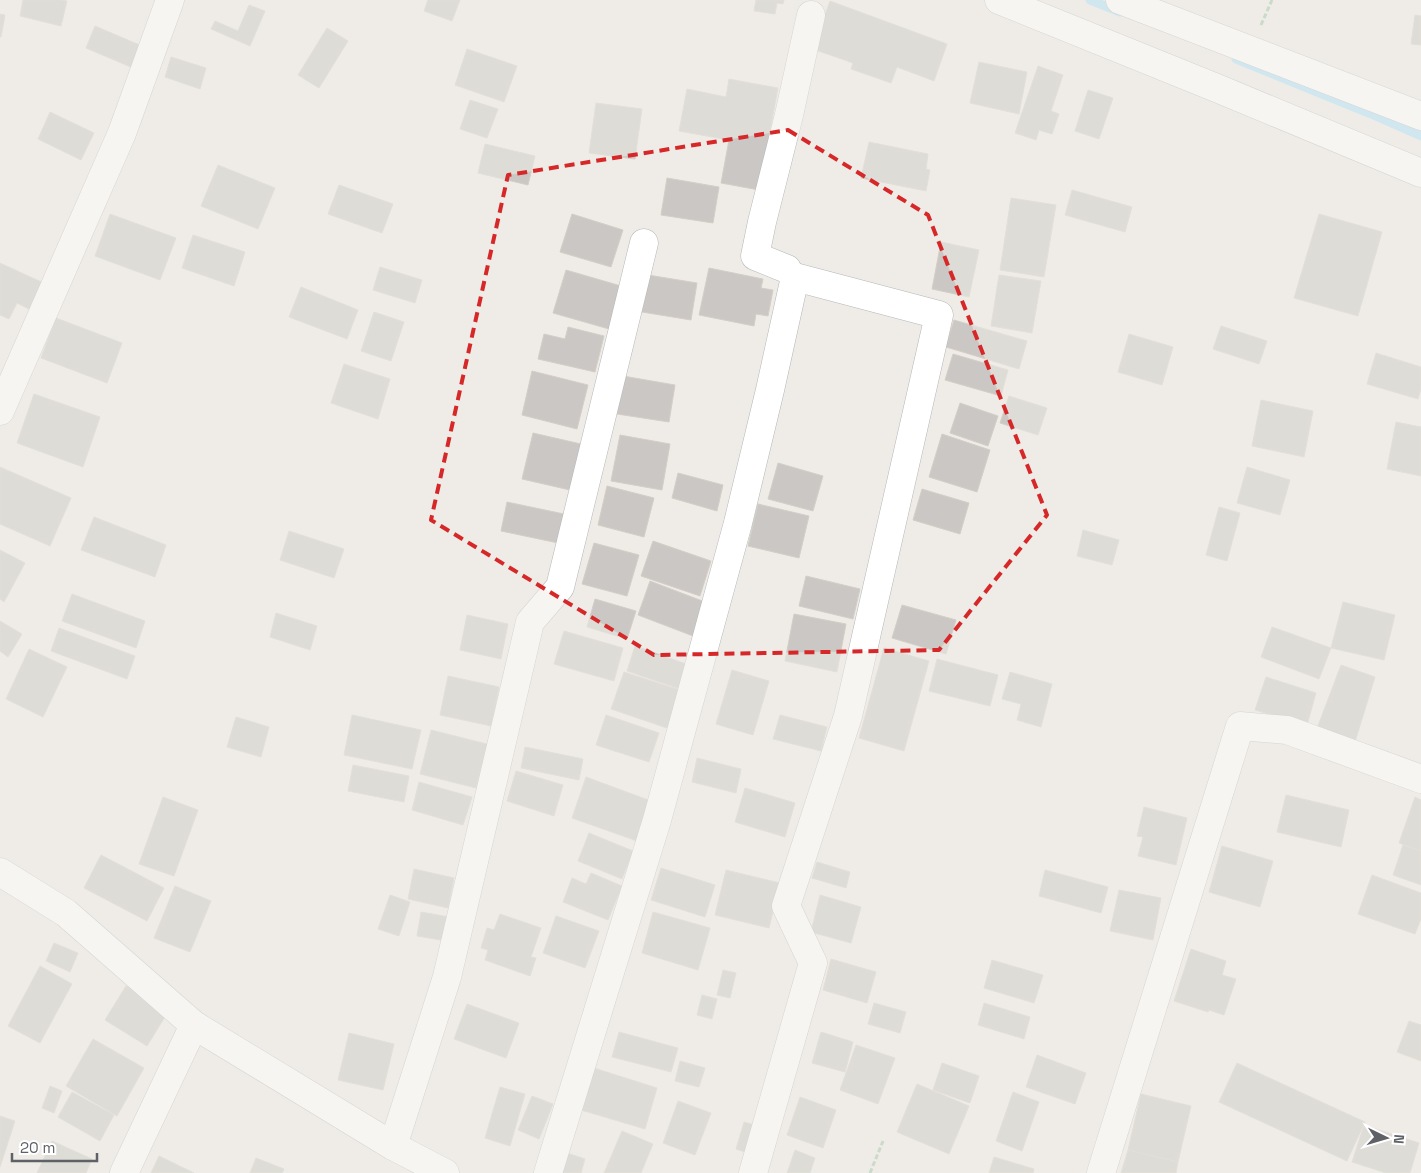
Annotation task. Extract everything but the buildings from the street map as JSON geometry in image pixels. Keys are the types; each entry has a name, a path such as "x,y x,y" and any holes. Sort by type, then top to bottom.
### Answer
{"street":[{"path":"0,411 122,133 170,0"},
{"path":"999,0 1228,92 1421,173"},
{"path":"1120,0 1421,116"},
{"path":"787,270 755,256 811,15"},
{"path":"393,1146 447,977 530,622 560,587 644,243"},
{"path":"548,1173 658,820 736,532 770,390 794,276 939,315 848,716 786,906 813,963 753,1173"},
{"path":"1101,1173 1240,726 1287,730 1421,779"},
{"path":"0,872 66,913 194,1025 393,1146 445,1173"},
{"path":"124,1173 194,1025"}],"path":[{"path":"870,1173 883,1141"}],"highlighted area":[{"path":"788,130 928,215 1047,515 939,650 654,655 431,520 508,175"}],"waterway":[{"path":"1090,0 1120,12"},
{"path":"1236,59 1421,136"}]}
